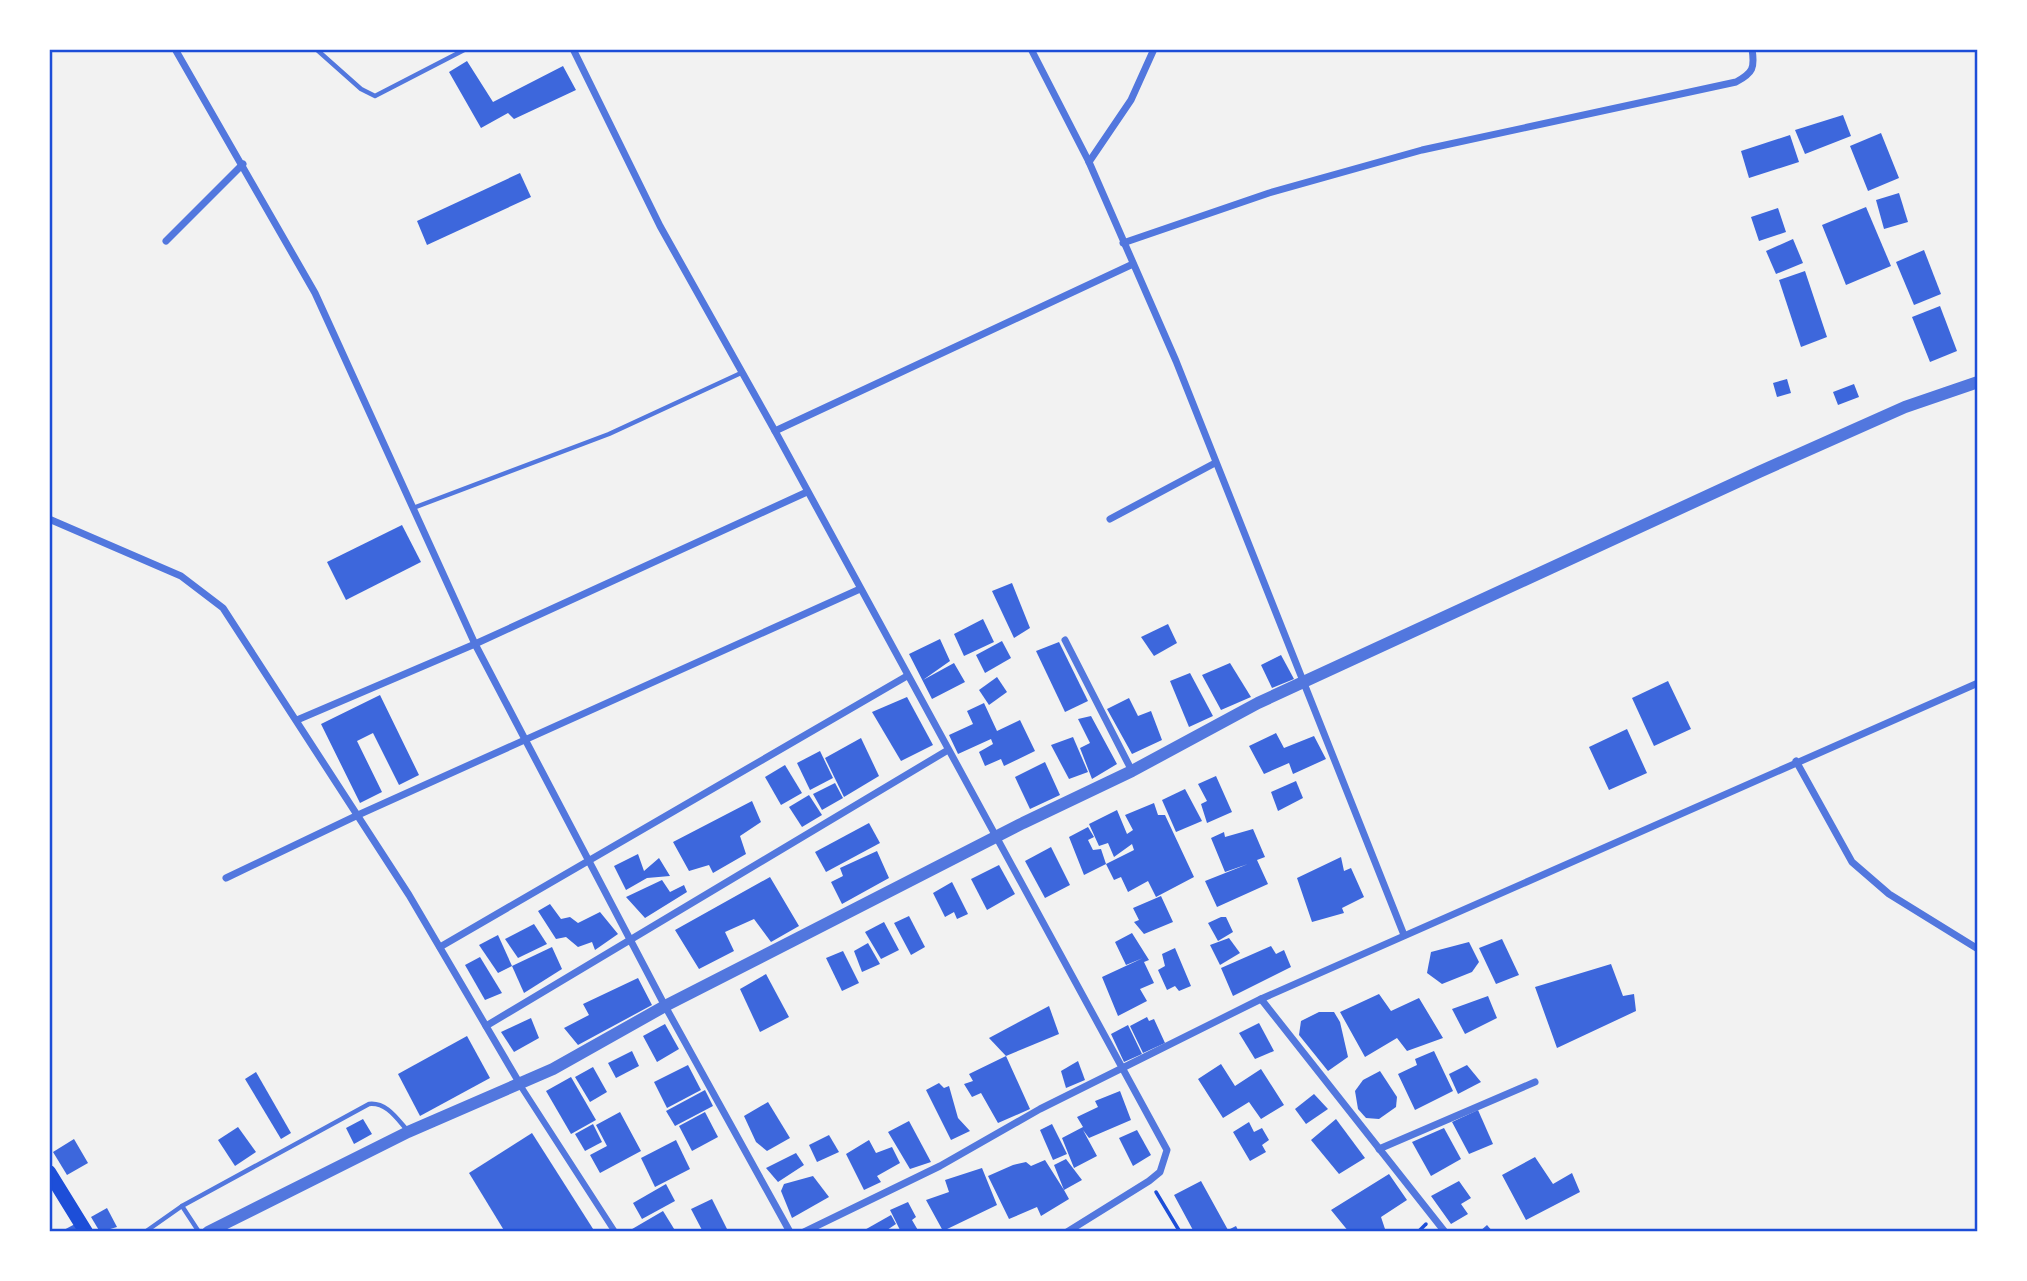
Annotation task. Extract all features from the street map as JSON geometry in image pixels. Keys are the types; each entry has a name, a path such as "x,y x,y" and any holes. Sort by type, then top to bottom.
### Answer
{"main road":[{"path":"49,1172 86,1232"}],"street":[{"path":"175,49 315,293 475,644 665,1006 790,1232"},
{"path":"573,49 660,226 775,431 1167,1150 1160,1172 1149,1181 1066,1232"},
{"path":"1031,49 1089,162 1176,360 1404,935"},
{"path":"1089,162 1131,100 1154,49"},
{"path":"1123,243 1269,193 1422,150 1736,82 1751,74 1754,65 1752,49"},
{"path":"166,241 243,164"},
{"path":"775,431 1133,264"},
{"path":"208,1232 408,1132 554,1069 665,1006 1305,681 1808,450 1905,407 1978,382"},
{"path":"1110,519 1215,463"},
{"path":"297,720 475,644 807,492"},
{"path":"49,519 181,576 222,608 358,815 440,947 520,1085 615,1232"},
{"path":"226,878 358,815 860,589"},
{"path":"1065,640 1132,771"},
{"path":"440,947 908,676"},
{"path":"804,1232 940,1166 1040,1110 1261,999 1978,683"},
{"path":"486,1026 948,750"},
{"path":"1796,761 1852,862 1889,894 1978,949"},
{"path":"1261,999 1445,1232"},
{"path":"1379,1149 1535,1082"}],"lane":[{"path":"317,49 361,89 375,96 466,49"},
{"path":"413,508 609,434 741,373"},
{"path":"145,1232 182,1206 369,1104 377,1103 387,1109 408,1132"},
{"path":"182,1206 199,1232"}],"path":[{"path":"1149,1181 1180,1232"}],"building":[{"path":"467,61 493,102 563,66 576,90 514,119 508,113 481,128 449,72"},
{"path":"1843,115 1851,136 1805,154 1795,130"},
{"path":"1881,133 1899,178 1868,191 1850,146"},
{"path":"1790,135 1799,162 1749,178 1741,151"},
{"path":"520,173 531,197 427,245 417,221"},
{"path":"1899,193 1908,222 1884,229 1876,200"},
{"path":"1866,207 1891,266 1846,285 1822,225"},
{"path":"1778,208 1786,232 1759,241 1751,217"},
{"path":"1793,239 1803,263 1776,274 1766,251"},
{"path":"1924,250 1941,294 1914,305 1896,262"},
{"path":"1805,271 1827,337 1801,347 1779,280"},
{"path":"1940,306 1957,351 1930,362 1912,317"},
{"path":"1787,379 1791,393 1777,397 1773,383"},
{"path":"1854,384 1859,397 1838,405 1833,392"},
{"path":"402,525 421,562 346,600 327,562"},
{"path":"1012,583 1030,628 1014,638 992,591"},
{"path":"983,619 994,642 964,656 954,634"},
{"path":"1168,624 1177,643 1154,656 1141,637"},
{"path":"940,639 950,661 923,680 954,663 965,682 932,699 909,654"},
{"path":"1002,641 1011,658 985,673 976,655"},
{"path":"1059,642 1088,701 1065,712 1036,651"},
{"path":"1281,655 1294,679 1272,688 1261,665"},
{"path":"1230,663 1251,697 1221,710 1202,675"},
{"path":"1190,673 1213,716 1189,727 1170,681"},
{"path":"997,677 1007,692 989,705 979,690"},
{"path":"1668,681 1691,729 1654,746 1632,698"},
{"path":"380,695 419,775 399,785 373,733 357,741 382,792 360,803 321,724"},
{"path":"907,697 933,745 901,761 872,712"},
{"path":"1129,698 1138,716 1151,711 1162,740 1132,754 1107,709"},
{"path":"984,703 997,731 1020,720 1035,751 1004,766 1001,759 985,766 979,752 993,744 991,739 958,754 949,735 973,724 967,711"},
{"path":"1091,716 1117,764 1092,779 1080,748 1090,743 1078,719"},
{"path":"1627,729 1647,773 1609,790 1589,747"},
{"path":"1276,733 1284,748 1314,736 1326,759 1293,774 1289,763 1264,774 1249,746"},
{"path":"1073,737 1088,772 1069,779 1051,745"},
{"path":"861,738 879,776 844,797 825,758"},
{"path":"820,751 833,778 810,790 797,763"},
{"path":"1045,762 1060,795 1030,809 1015,777"},
{"path":"785,765 802,793 781,805 765,777"},
{"path":"1216,776 1232,812 1207,823 1201,804 1207,801 1198,784"},
{"path":"1296,781 1303,798 1278,811 1271,792"},
{"path":"835,783 843,798 822,810 813,794"},
{"path":"1185,789 1202,821 1176,832 1162,800"},
{"path":"809,795 822,815 802,827 789,807"},
{"path":"752,801 761,822 740,836 746,854 713,873 709,865 689,871 673,842"},
{"path":"1154,803 1158,815 1165,815 1194,877 1156,897 1148,881 1128,892 1121,877 1114,880 1106,864 1134,850 1132,844 1114,857 1108,843 1099,846 1089,824 1117,810 1127,834 1133,830 1125,815"},
{"path":"869,823 880,843 826,872 815,852"},
{"path":"1088,827 1094,837 1088,840 1093,850 1101,849 1106,864 1084,875 1069,837"},
{"path":"1253,829 1265,857 1257,860 1268,884 1217,907 1205,881 1248,864 1225,872 1211,838 1224,832 1225,837"},
{"path":"1051,847 1070,885 1045,898 1025,861"},
{"path":"877,851 889,878 842,904 831,882 843,876 840,868"},
{"path":"638,854 644,871 659,858 670,876 647,878 626,890 614,866"},
{"path":"1341,857 1344,871 1351,868 1364,897 1342,908 1344,913 1312,922 1297,878"},
{"path":"999,865 1015,894 987,910 971,879"},
{"path":"770,877 799,926 771,942 754,919 725,932 734,951 699,969 675,930"},
{"path":"662,880 670,892 684,885 687,892 645,918 626,897"},
{"path":"952,882 968,914 957,919 954,912 945,917 933,893"},
{"path":"1161,896 1173,922 1144,934 1134,922 1139,920 1133,908"},
{"path":"550,904 561,919 570,917 578,923 600,912 618,934 595,950 592,942 578,947 566,937 556,939 538,911"},
{"path":"909,916 925,947 911,955 894,923"},
{"path":"1226,917 1233,932 1218,941 1208,923"},
{"path":"884,922 899,950 881,959 865,932"},
{"path":"534,924 547,944 518,958 505,939"},
{"path":"1132,933 1149,960 1144,962 1154,983 1140,989 1147,1001 1118,1016 1102,977 1143,958 1126,965 1115,942"},
{"path":"498,935 512,966 498,973 479,945"},
{"path":"1229,938 1240,953 1220,965 1210,945"},
{"path":"1502,939 1519,975 1496,984 1479,948"},
{"path":"1469,942 1479,962 1472,972 1442,984 1427,973 1431,952"},
{"path":"868,943 880,964 862,972 854,951"},
{"path":"1271,946 1276,954 1284,950 1291,967 1233,996 1221,968"},
{"path":"552,947 562,969 524,993 512,966"},
{"path":"1175,948 1191,986 1179,991 1175,986 1167,990 1158,970 1165,966 1162,954"},
{"path":"843,951 859,983 842,991 826,958"},
{"path":"480,957 502,993 485,1000 465,965"},
{"path":"1611,964 1623,996 1634,994 1636,1011 1557,1048 1535,987"},
{"path":"766,974 789,1017 760,1032 740,989"},
{"path":"638,978 652,1005 578,1045 564,1028 589,1015 583,1004"},
{"path":"1379,994 1391,1011 1419,998 1443,1038 1407,1051 1397,1038 1365,1057 1340,1012"},
{"path":"1488,996 1497,1018 1465,1034 1452,1009"},
{"path":"1049,1006 1059,1034 1006,1056 989,1038"},
{"path":"1319,1012 1334,1012 1340,1022 1348,1057 1328,1071 1299,1035 1301,1021"},
{"path":"1147,1017 1149,1021 1154,1019 1165,1043 1143,1053 1130,1026"},
{"path":"531,1018 539,1038 514,1052 501,1032"},
{"path":"1259,1023 1274,1051 1255,1059 1239,1033"},
{"path":"665,1024 679,1049 657,1062 643,1036"},
{"path":"1128,1025 1142,1054 1124,1062 1111,1034"},
{"path":"467,1036 490,1078 420,1116 398,1074"},
{"path":"632,1051 639,1066 616,1078 608,1063"},
{"path":"1434,1051 1453,1091 1415,1110 1398,1074 1417,1065 1415,1059"},
{"path":"1006,1056 1030,1109 998,1123 981,1093 972,1097 964,1084 973,1081 969,1074"},
{"path":"1078,1061 1085,1080 1066,1088 1061,1071"},
{"path":"1221,1064 1235,1086 1261,1069 1284,1105 1261,1119 1249,1102 1223,1118 1198,1079"},
{"path":"688,1065 701,1090 667,1108 654,1082"},
{"path":"1467,1065 1481,1082 1458,1094 1449,1074"},
{"path":"593,1067 607,1092 590,1102 575,1077"},
{"path":"1380,1071 1397,1097 1396,1107 1379,1119 1366,1118 1358,1109 1355,1091 1363,1080"},
{"path":"256,1072 291,1133 281,1139 245,1079"},
{"path":"571,1077 596,1120 571,1134 546,1091"},
{"path":"939,1083 944,1088 949,1086 958,1118 970,1131 951,1140 926,1090"},
{"path":"705,1090 713,1106 675,1126 666,1111"},
{"path":"1120,1091 1131,1120 1089,1138 1083,1130 1097,1156 1074,1168 1062,1138 1083,1127 1077,1117 1098,1107 1095,1101"},
{"path":"1314,1094 1328,1109 1306,1124 1295,1109"},
{"path":"768,1102 790,1138 767,1151 756,1142 744,1116"},
{"path":"1478,1110 1493,1144 1469,1154 1452,1122"},
{"path":"620,1112 641,1151 600,1173 590,1155 607,1146 596,1125"},
{"path":"705,1112 718,1137 692,1151 679,1126"},
{"path":"363,1119 372,1134 354,1144 346,1128"},
{"path":"1336,1119 1365,1158 1339,1174 1311,1140"},
{"path":"909,1121 931,1162 910,1169 888,1132"},
{"path":"1249,1122 1254,1132 1262,1128 1269,1140 1262,1145 1266,1152 1250,1161 1233,1132"},
{"path":"593,1124 602,1142 585,1151 575,1134"},
{"path":"1052,1124 1067,1154 1053,1160 1040,1130"},
{"path":"238,1127 256,1152 235,1166 218,1140"},
{"path":"1444,1128 1461,1159 1431,1176 1412,1142"},
{"path":"1137,1130 1151,1155 1133,1166 1119,1138"},
{"path":"532,1133 595,1232 505,1232 469,1173"},
{"path":"829,1135 839,1152 817,1162 809,1145"},
{"path":"74,1139 88,1163 67,1175 53,1152"},
{"path":"676,1140 690,1169 655,1187 641,1158"},
{"path":"869,1140 876,1153 892,1147 900,1163 877,1176 881,1182 864,1190 846,1154"},
{"path":"796,1153 804,1165 778,1182 766,1168"},
{"path":"1535,1157 1553,1184 1572,1173 1580,1192 1526,1220 1502,1175"},
{"path":"1066,1159 1082,1180 1064,1190 1054,1165"},
{"path":"1045,1160 1069,1199 1041,1216 1037,1207 1009,1219 988,1176 1013,1165 1026,1162 1031,1166"},
{"path":"982,1168 997,1205 943,1231 926,1200 949,1192 945,1180"},
{"path":"1389,1174 1407,1200 1381,1217 1386,1232 1349,1232 1331,1210"},
{"path":"813,1176 829,1197 792,1218 781,1191 784,1184"},
{"path":"1201,1181 1228,1230 1236,1226 1239,1232 1194,1232 1174,1195"},
{"path":"1459,1181 1471,1198 1461,1204 1468,1214 1451,1224 1431,1196"},
{"path":"666,1184 675,1201 642,1219 633,1203"},
{"path":"712,1199 727,1229 703,1232 691,1209"},
{"path":"908,1202 916,1217 912,1220 919,1232 901,1232 890,1210"},
{"path":"107,1208 117,1227 100,1232 91,1217"},
{"path":"663,1211 676,1232 627,1232"},
{"path":"891,1215 896,1224 884,1232 861,1232"},
{"path":"75,1224 80,1232 60,1232"},
{"path":"1487,1225 1493,1232 1479,1232"}]}
